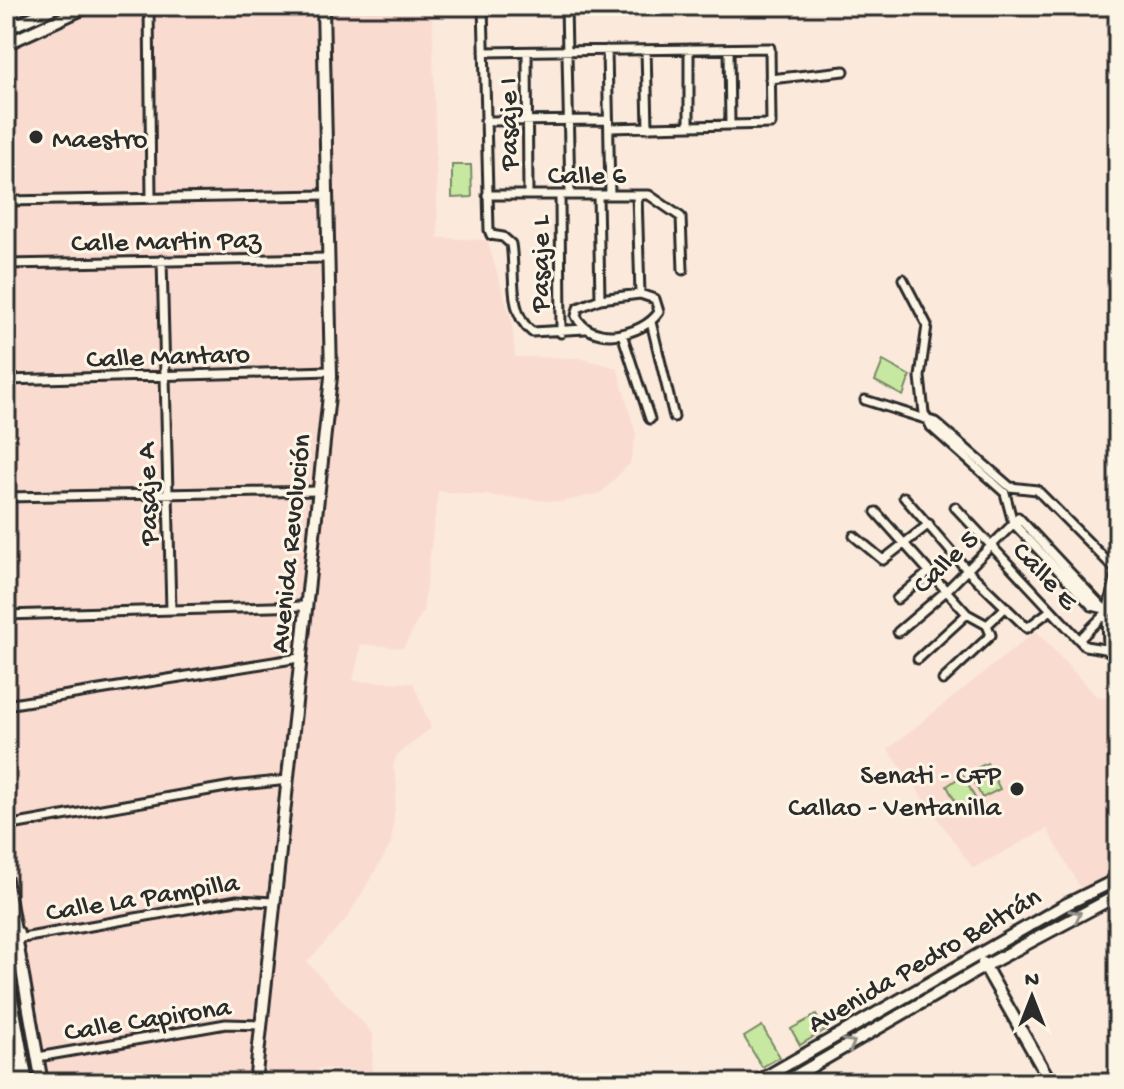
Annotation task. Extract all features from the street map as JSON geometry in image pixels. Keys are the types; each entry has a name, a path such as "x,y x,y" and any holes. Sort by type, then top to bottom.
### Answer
{"highway":[{"path":"6,978 25,1083"},
{"path":"6,1060 10,1083"}],"street":[{"path":"6,29 58,6"},
{"path":"6,44 89,6"},
{"path":"149,6 151,198"},
{"name":"Avenida Revolución","path":"255,1083 331,371 323,6"},
{"path":"483,6 487,195 491,235 503,237 512,246 517,309 521,321 532,332 561,333 585,329 606,335 622,334 651,322 659,312 658,305 655,299 640,294 600,299 578,308 576,316 585,329"},
{"path":"566,6 570,195"},
{"path":"484,52 770,48 771,124 648,128 568,120 485,121"},
{"path":"689,49 689,126"},
{"path":"729,49 730,125"},
{"path":"607,50 610,195"},
{"path":"646,50 648,128"},
{"name":"Pasaje I","path":"527,52 528,195"},
{"path":"770,79 844,71"},
{"path":"6,201 326,195"},
{"name":"Calle 6","path":"487,195 651,195 681,217 683,270"},
{"name":"Pasaje L","path":"560,195 561,333"},
{"path":"598,195 600,299"},
{"path":"637,195 640,294"},
{"name":"Calle Martin Paz","path":"6,264 328,258"},
{"name":"Pasaje A","path":"162,260 171,610"},
{"path":"903,279 927,325 920,370 926,419 931,427 1008,490 1037,490 1118,571 1107,612 1108,651"},
{"path":"651,322 674,417"},
{"path":"622,334 650,419"},
{"name":"Calle Mantaro","path":"6,380 331,371"},
{"path":"865,400 926,419 1008,490 1016,520 1092,606 1107,612 1118,612"},
{"path":"6,497 319,491"},
{"path":"904,497 967,570 1024,626 1031,628 1051,610"},
{"name":"Calle E","path":"955,507 1079,640 1091,649 1118,651"},
{"path":"876,512 967,614 987,625 991,635 943,680"},
{"name":"Calle 5","path":"898,632 946,591 1016,520"},
{"path":"854,536 874,556 887,559 929,524"},
{"path":"897,599 929,572"},
{"path":"6,615 306,606"},
{"path":"987,625 1006,607"},
{"path":"1079,640 1107,612"},
{"path":"918,659 967,614"},
{"path":"6,705 299,658"},
{"path":"6,826 232,786 288,780"},
{"name":"Avenida Pedro Beltrán","path":"755,1083 978,954 1118,879"},
{"path":"6,880 42,1083"},
{"name":"Avenida Pedro Beltrán","path":"783,1083 985,966 1118,895"},
{"name":"Calle La Pampilla","path":"13,933 237,900 274,902"},
{"path":"978,954 1051,1083"},
{"name":"Calle Capirona","path":"38,1057 226,1024 262,1025"}],"shaded area":[{"path":"103,6 432,6 438,238 487,240 512,322 515,357 579,358 617,368 636,435 630,463 601,493 561,502 438,491 423,611 403,648 361,644 353,681 413,683 431,728 397,755 393,766 397,786 391,844 347,918 307,962 373,1034 372,1072 318,1068 315,1083 37,1083 6,911 6,50"},
{"name":"Senati - CFP Callao - Ventanilla","path":"1036,631 1096,696 1118,700 1118,873 1081,889 1047,829 973,868 888,749"}],"green space":[{"path":"452,165 471,165 472,197 452,198"},
{"path":"883,361 910,376 903,396 875,381"},
{"path":"987,763 1000,789 982,798 969,772"},
{"path":"963,775 976,800 960,810 947,786"},
{"path":"816,1015 825,1030 800,1045 791,1029"},
{"path":"762,1026 780,1057 762,1067 744,1037"}],"place":[{"name":"Maestro","path":"36,137"},
{"name":"Senati - CFP Callao - Ventanilla","path":"1017,789"}]}
